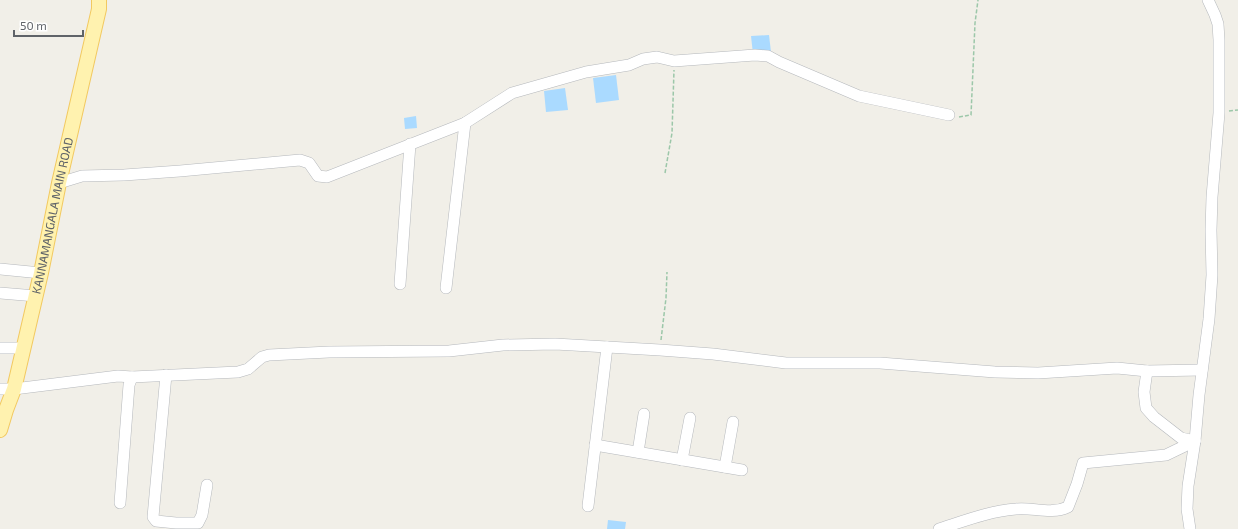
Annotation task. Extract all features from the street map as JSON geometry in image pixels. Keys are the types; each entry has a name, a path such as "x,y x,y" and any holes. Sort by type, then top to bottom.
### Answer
{"main road":[{"name":"KANNAMANGALA MAIN ROAD","path":"0,430 14,389 36,296 59,183 99,9 99,0"}],"street":[{"path":"1190,529 1187,509 1189,479 1195,441 1197,404 1210,312 1212,275 1212,197 1219,113 1218,24 1208,0"},
{"path":"59,183 82,176 180,171 300,160 309,163 318,176 327,177 465,123 512,93 586,72 629,65 643,59 657,57 674,61 755,55 768,56 859,96 950,115"},
{"path":"446,288 465,123"},
{"path":"400,284 410,144"},
{"path":"0,270 41,273"},
{"path":"0,293 36,296"},
{"path":"0,389 14,389 118,376 132,377 238,372 248,369 262,357 269,355 329,352 449,351 510,345 555,344 713,354 786,363 880,363 995,372 1038,373 1117,368 1147,371 1202,370"},
{"path":"588,506 607,347"},
{"path":"0,348 24,348"},
{"path":"1147,371 1144,392 1146,408 1154,418 1181,438 1195,441"},
{"path":"166,375 154,517 156,521 198,523 202,515 207,485"},
{"path":"120,503 130,384 132,377"},
{"path":"638,452 644,414"},
{"path":"682,460 690,418"},
{"path":"725,467 732,422"},
{"path":"939,529 997,511 1018,508 1052,511 1061,510 1068,507 1083,463 1166,455 1195,441"},
{"path":"595,445 742,470"}],"path":[{"path":"950,115 960,117 971,115 975,23 978,0"},
{"path":"665,173 672,133 674,61"},
{"path":"660,350 666,298 667,272"}],"water":[{"path":"769,35 771,52 753,54 751,36"},
{"path":"616,75 619,100 596,103 593,78"},
{"path":"565,88 568,110 546,112 544,91"},
{"path":"416,116 417,128 405,129 404,118"},
{"path":"608,520 626,522 625,529 607,529"}]}
